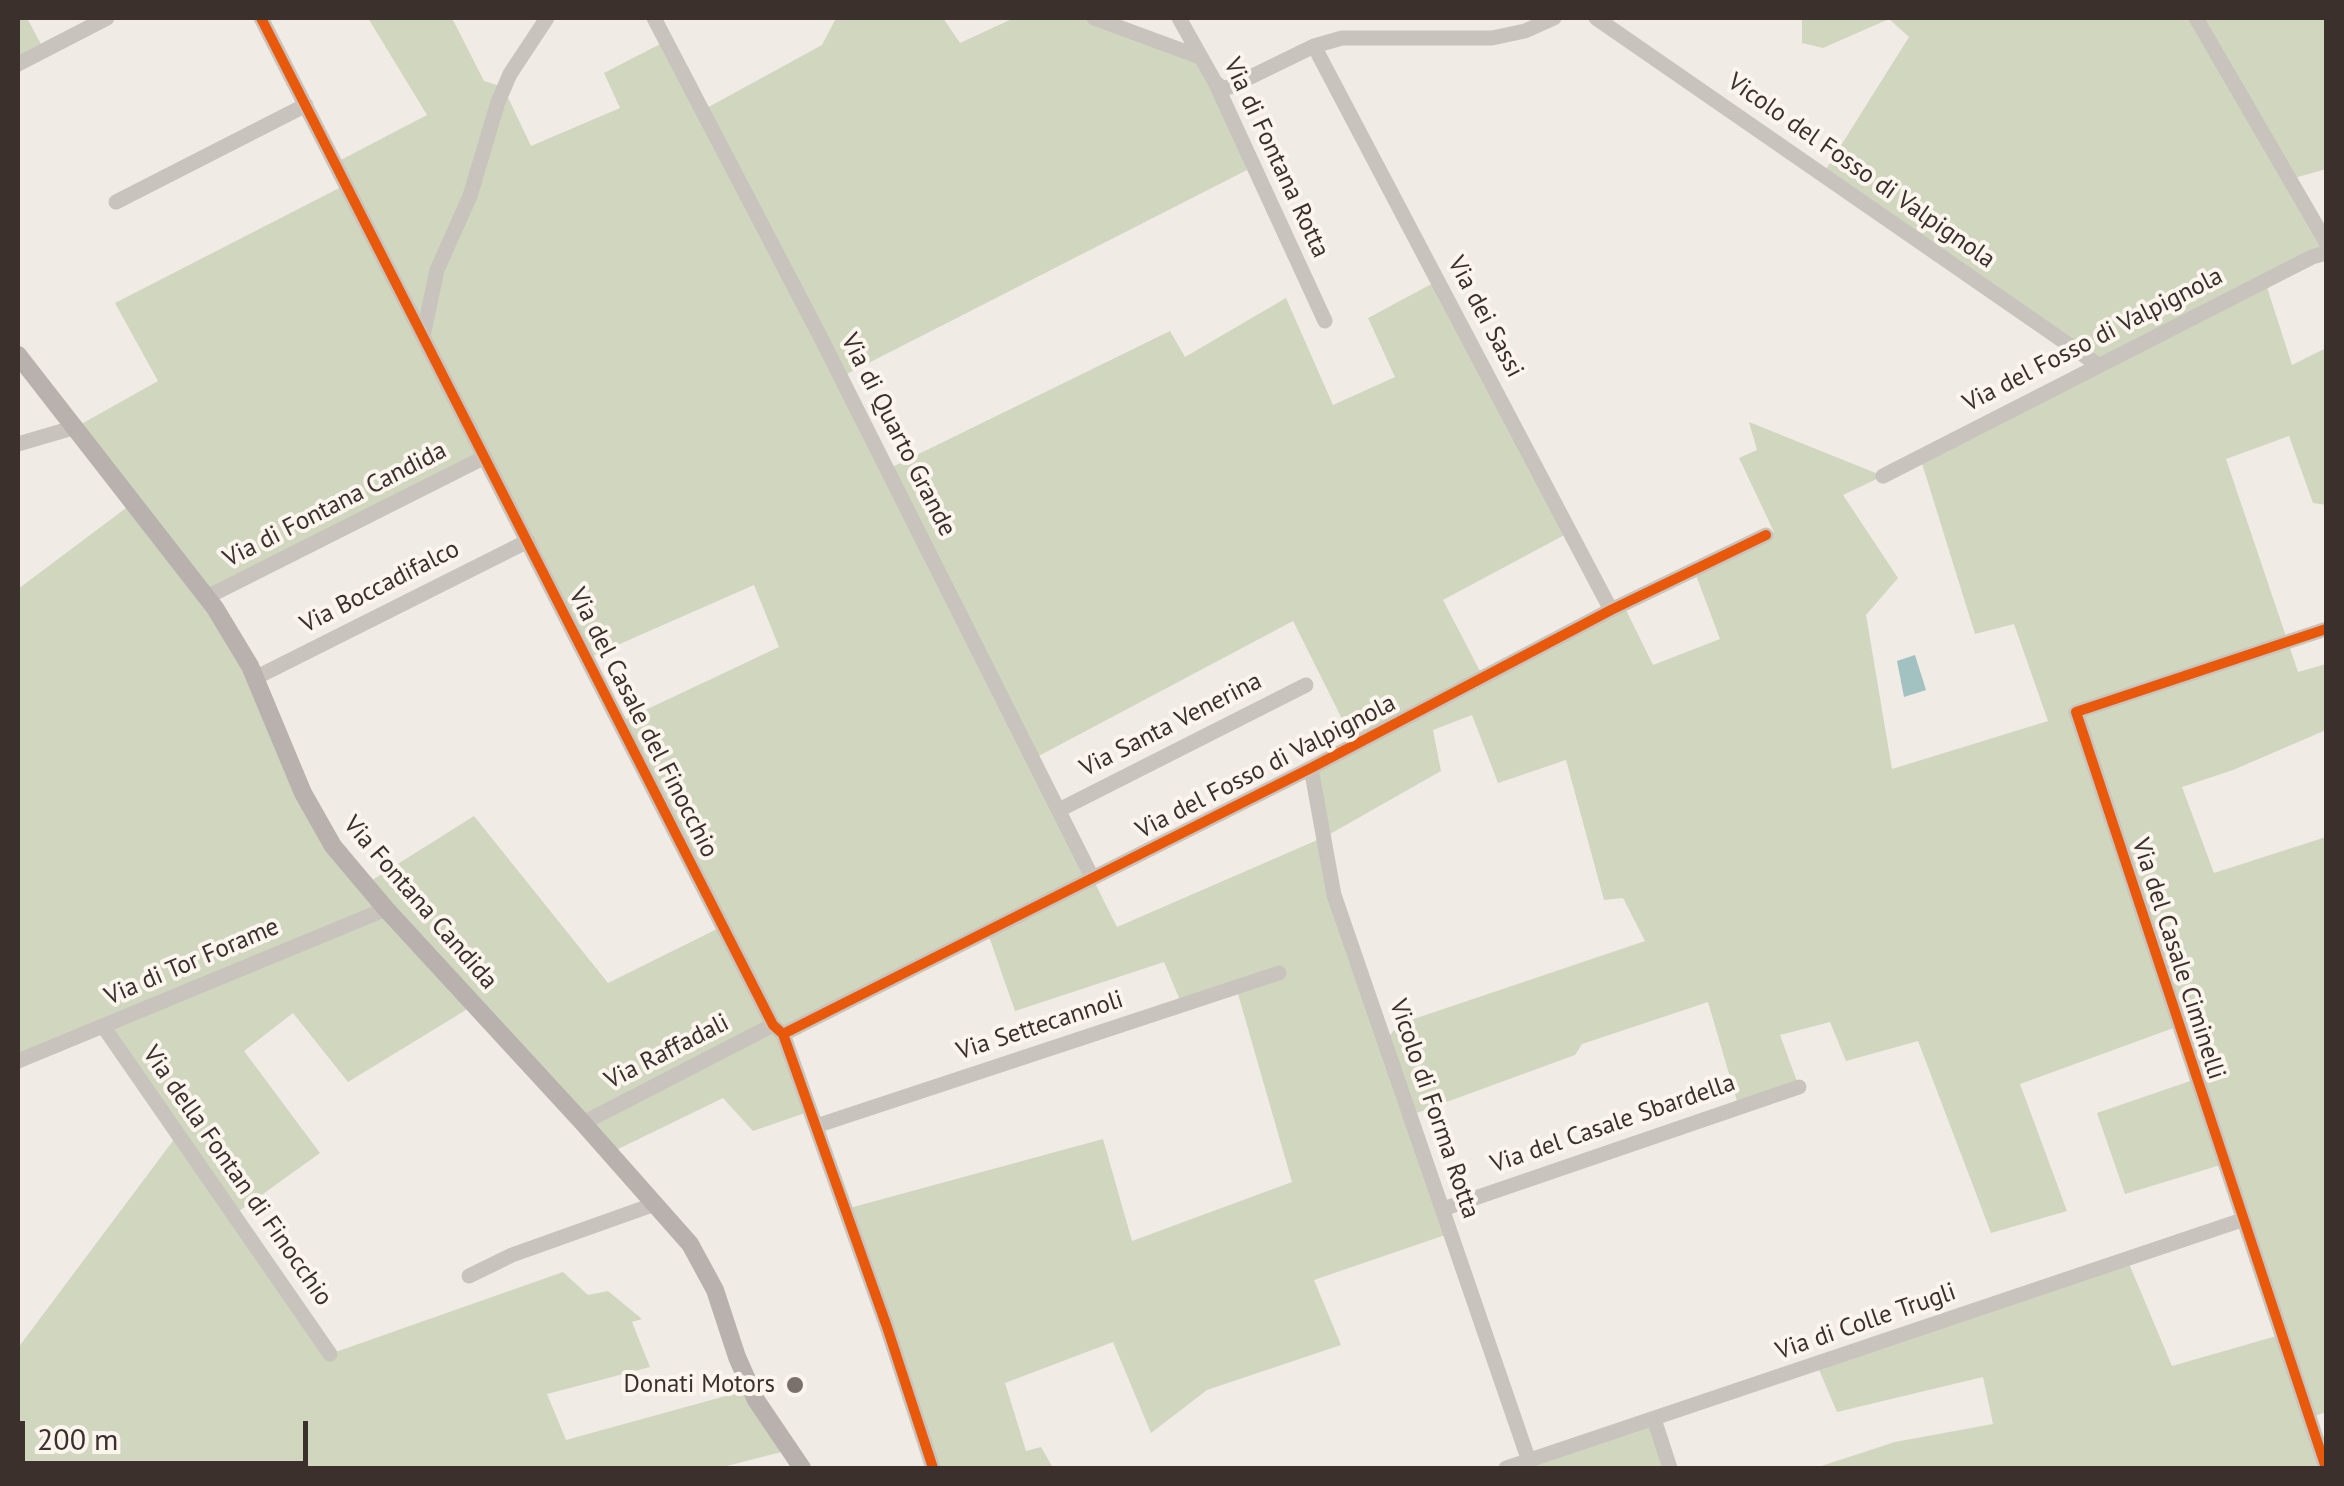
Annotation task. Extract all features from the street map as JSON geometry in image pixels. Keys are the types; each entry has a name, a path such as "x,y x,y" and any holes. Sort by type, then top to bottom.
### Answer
{"main road":[{"name":"Via Fontana Candida","path":"18,355 208,598 256,678 314,816 330,841 386,909 656,1204 699,1258 722,1307 751,1389 802,1468"}],"street":[{"path":"18,64 107,18"},
{"name":"Via del Casale del Finocchio","path":"261,18 778,1030 816,1126 933,1468"},
{"path":"423,336 437,270 470,196 498,102 510,74 547,18"},
{"name":"Via di Quarto Grande","path":"654,18 821,338 1092,878"},
{"path":"1094,18 1200,56"},
{"name":"Via di Fontana Rotta","path":"1178,18 1215,82 1325,321"},
{"path":"1215,82 1222,88 1230,87 1314,46 1356,36 1496,37 1529,30 1554,18"},
{"name":"Vicolo del Fosso di Valpignola","path":"1596,18 2098,365"},
{"path":"2196,18 2326,242"},
{"name":"Via dei Sassi","path":"1314,46 1611,610"},
{"path":"116,202 306,105"},
{"name":"Via del Fosso di Valpignola","path":"1883,476 2314,256 2326,254"},
{"path":"18,444 76,427"},
{"name":"Via di Fontana Candida","path":"208,598 485,457"},
{"name":"Via del Fosso di Valpignola","path":"778,1030 1092,878 1611,610 1766,535"},
{"name":"Via Boccadifalco","path":"256,678 528,540"},
{"name":"Via del Casale Ciminelli","path":"2326,630 2076,712 2326,1468"},
{"name":"Via Santa Venerina","path":"1059,810 1306,685"},
{"name":"Vicolo di Forma Rotta","path":"1311,768 1333,892 1528,1461"},
{"name":"Via di Tor Forame","path":"18,1061 386,909"},
{"name":"Via Settecannoli","path":"816,1126 1279,973"},
{"name":"Via della Fontan di Finocchio","path":"103,1026 330,1354"},
{"name":"Via Raffadali","path":"583,1123 778,1030"},
{"name":"Via del Casale Sbardella","path":"1443,1209 1798,1087"},
{"path":"468,1276 512,1254 656,1204"},
{"name":"Via di Colle Trugli","path":"1506,1468 2242,1220"},
{"path":"1654,1419 1670,1468"}],"green space":[{"path":"18,18 27,18 42,46 18,59"},
{"path":"368,18 452,18 484,81 503,87 531,146 620,108 604,73 666,41 703,110 822,45 836,18 943,18 960,43 1014,18 1093,18 1200,57 1215,82 1247,170 841,377 888,469 1170,331 1185,357 1286,298 1333,405 1395,377 1368,318 1437,281 1570,532 1443,600 1483,677 1623,604 1653,665 1720,639 1694,570 1774,532 1739,458 1757,450 1749,422 1883,476 1843,495 1898,578 1866,615 1892,769 2048,721 2014,624 1975,634 1920,457 2097,365 1823,174 1909,37 1889,19 1823,48 1802,43 1802,18 2326,18 2326,169 2291,179 2326,253 2265,281 2292,365 2326,348 2326,505 2313,503 2289,436 2226,459 2298,672 2326,664 2326,730 2182,787 2214,873 2326,837 2326,1412 2310,1418 2326,1468 1815,1468 1895,1442 1993,1424 1983,1377 1837,1412 1817,1365 2127,1259 2172,1366 2280,1335 2224,1164 2125,1194 2097,1113 2196,1079 2179,1026 2020,1084 2067,1211 1991,1233 1918,1041 1846,1061 1830,1022 1780,1035 1799,1087 1739,1108 1708,1002 1582,1044 1575,1055 1411,1115 1451,1233 1314,1280 1341,1345 1207,1390 1151,1433 1113,1342 1005,1383 1026,1451 1041,1447 1053,1468 933,1468 846,1209 1103,1139 1132,1241 1292,1182 1236,987 1182,1005 1164,962 1015,1011 987,931 783,1034 811,1111 753,1131 723,1098 610,1153 474,1005 348,1082 293,1013 244,1051 320,1153 235,1214 330,1354 563,1272 588,1295 608,1291 642,1319 632,1322 650,1367 547,1394 566,1440 751,1389 789,1450 719,1468 18,1468 18,1348 178,1134 103,1027 18,1061 18,589 134,502 76,427 158,381 115,303 345,185 335,163 427,115","holes":["484,457 588,658 754,585 779,647 620,722 719,928 608,983 474,816 366,884 292,768 208,597","1293,621 1355,745 1311,768 1322,838 1117,927 1033,759","1472,715 1498,783 1566,760 1604,900 1623,898 1645,941 1399,1024 1386,1040 1323,838 1441,771 1433,730"]},
{"path":"1654,1419 1670,1468 1506,1468"}],"water":[{"path":"1915,655 1926,690 1904,697 1897,661"}],"cycle path":[{"path":"261,18 773,1025 783,1034 933,1468"},
{"path":"783,1034 1311,768 1611,610 1766,535"},
{"path":"2326,629 2076,712 2326,1468"}],"place":[{"name":"Donati Motors","path":"795,1385"}]}
